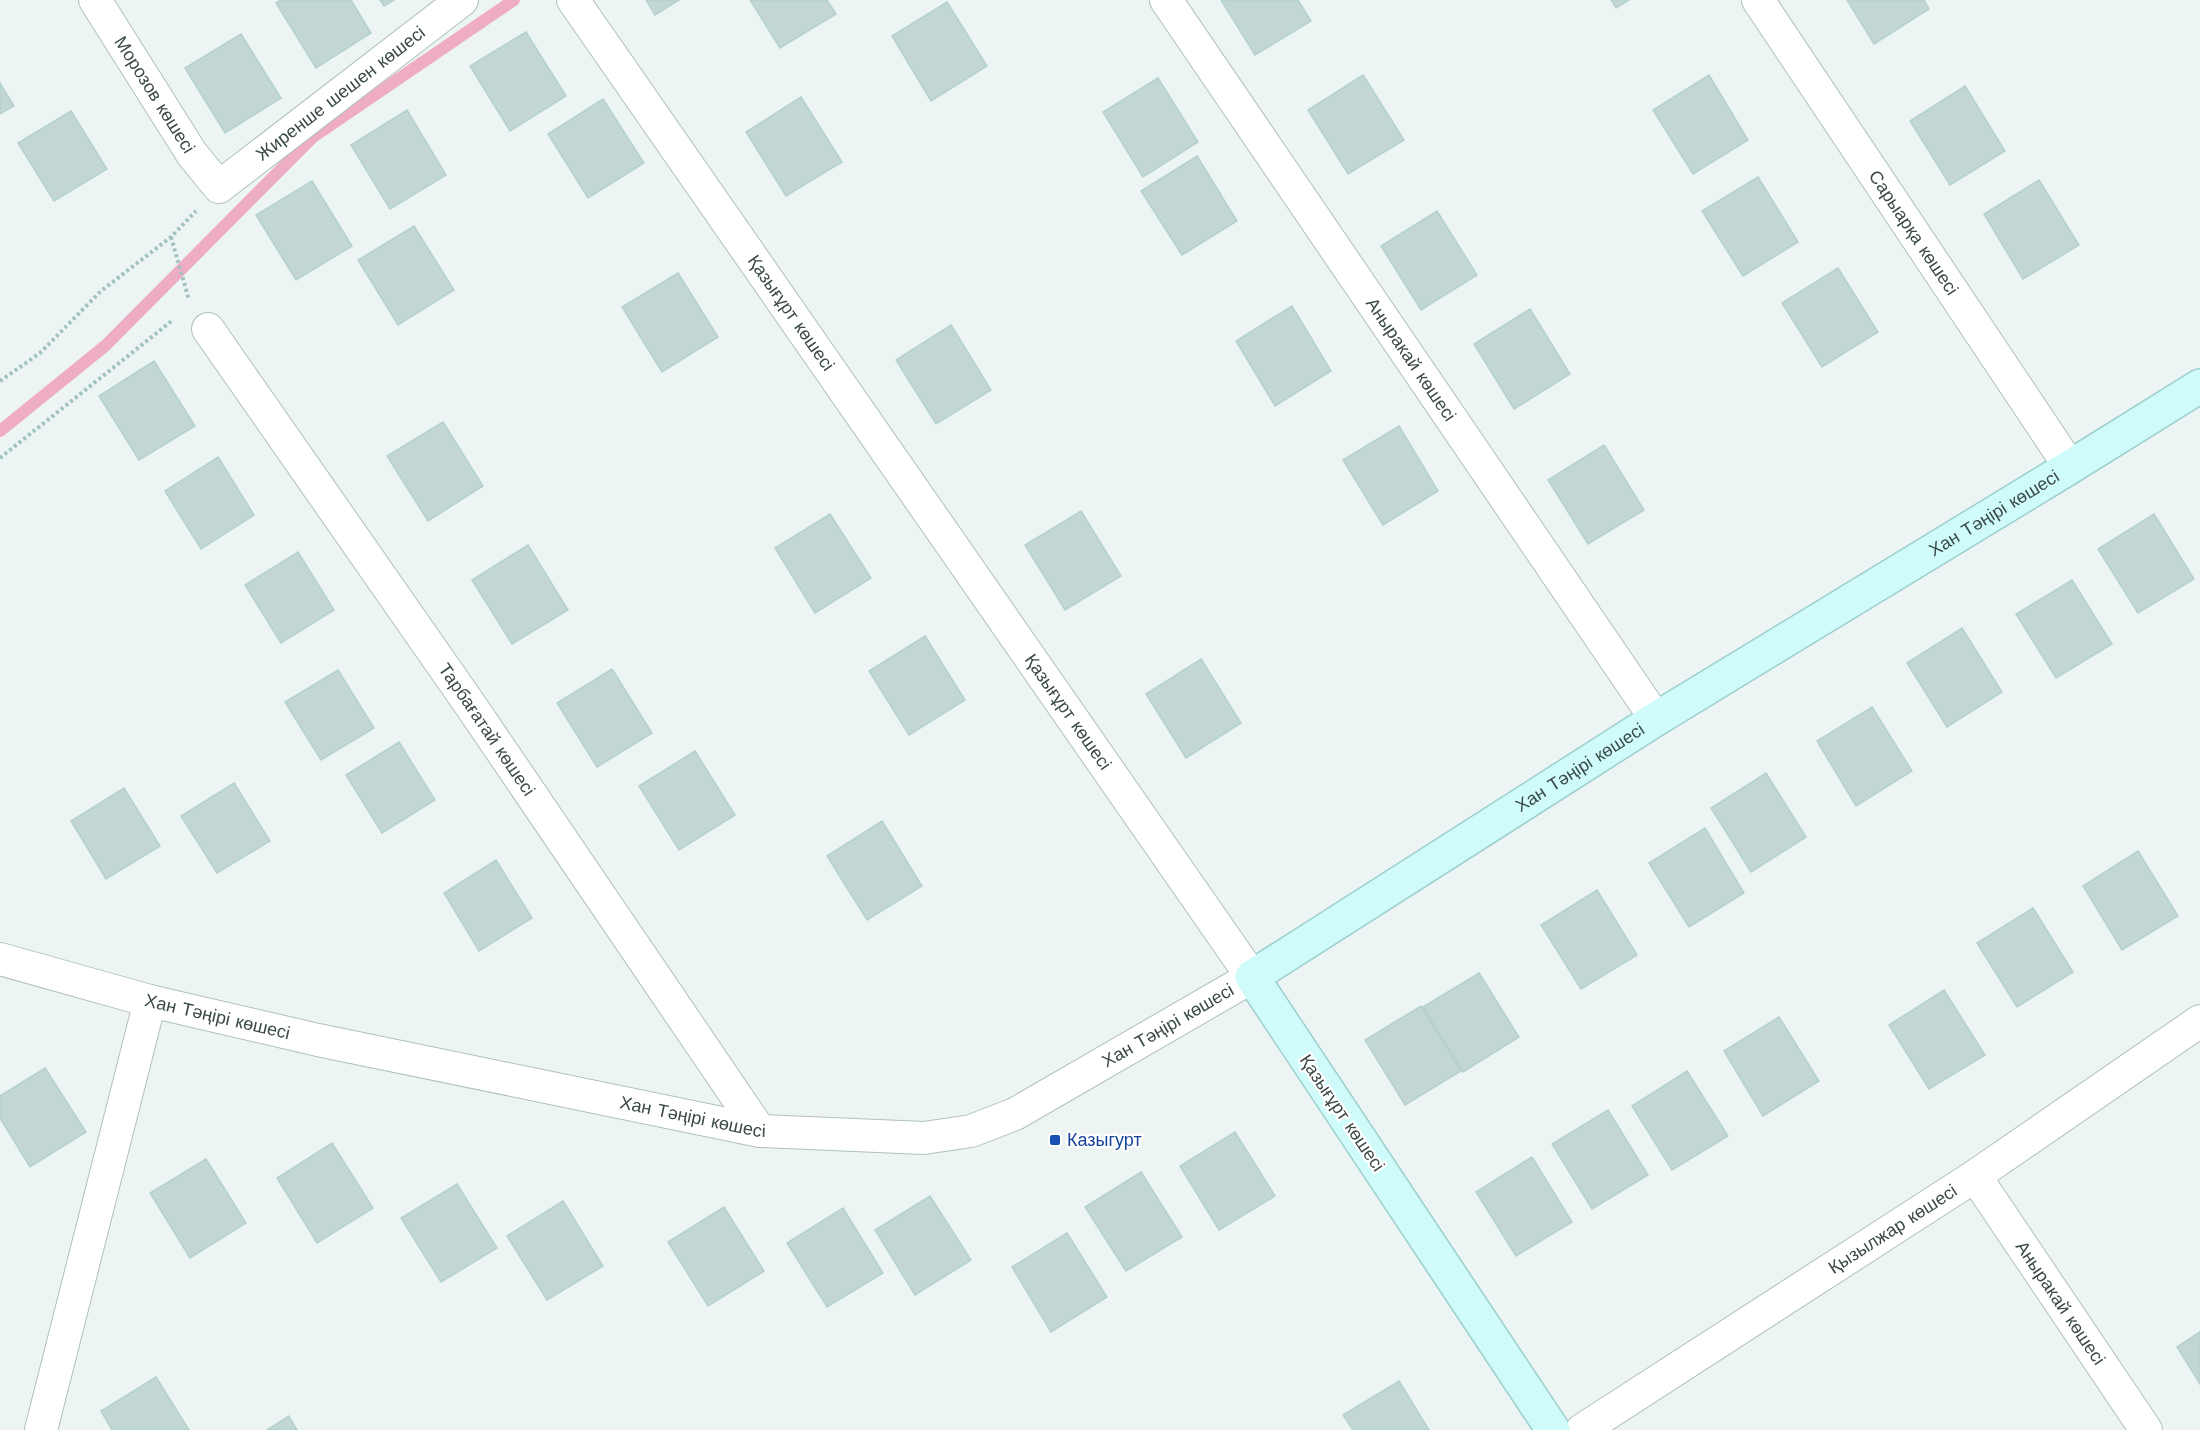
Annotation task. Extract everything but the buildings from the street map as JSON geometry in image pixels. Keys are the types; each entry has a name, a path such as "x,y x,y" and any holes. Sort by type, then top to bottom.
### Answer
{"street":[{"name":"Морозов көшесі","path":"95,0 192,154 219,187"},
{"name":"Жиренше шешен көшесі","path":"219,187 462,0"},
{"name":"Қазығұрт көшесі","path":"573,0 1252,977 1552,1430"},
{"name":"Аныракай көшесі","path":"1166,0 1656,719"},
{"name":"Сарыарқа көшесі","path":"1758,0 2070,467"},
{"name":"Тарбағатай көшесі","path":"208,329 471,706 760,1131"},
{"name":"Хан Тәңірі көшесі","path":"0,959 150,1001 318,1040 760,1131 924,1138 971,1131 1015,1114 1252,977 1656,719 2200,386"},
{"path":"41,1430 150,1001"},
{"name":"Қызылжар көшесі","path":"1582,1430 1975,1176 2200,1021"},
{"name":"Аныракай көшесі","path":"1975,1176 2146,1430"}],"path":[{"path":"0,381 40,353 101,291 171,237 186,289"},
{"path":"0,458 176,319"}],"waterway":[{"path":"0,431 105,346 313,137 514,0"}],"place":[{"name":"Казыгурт","path":"1055,1140"}]}
